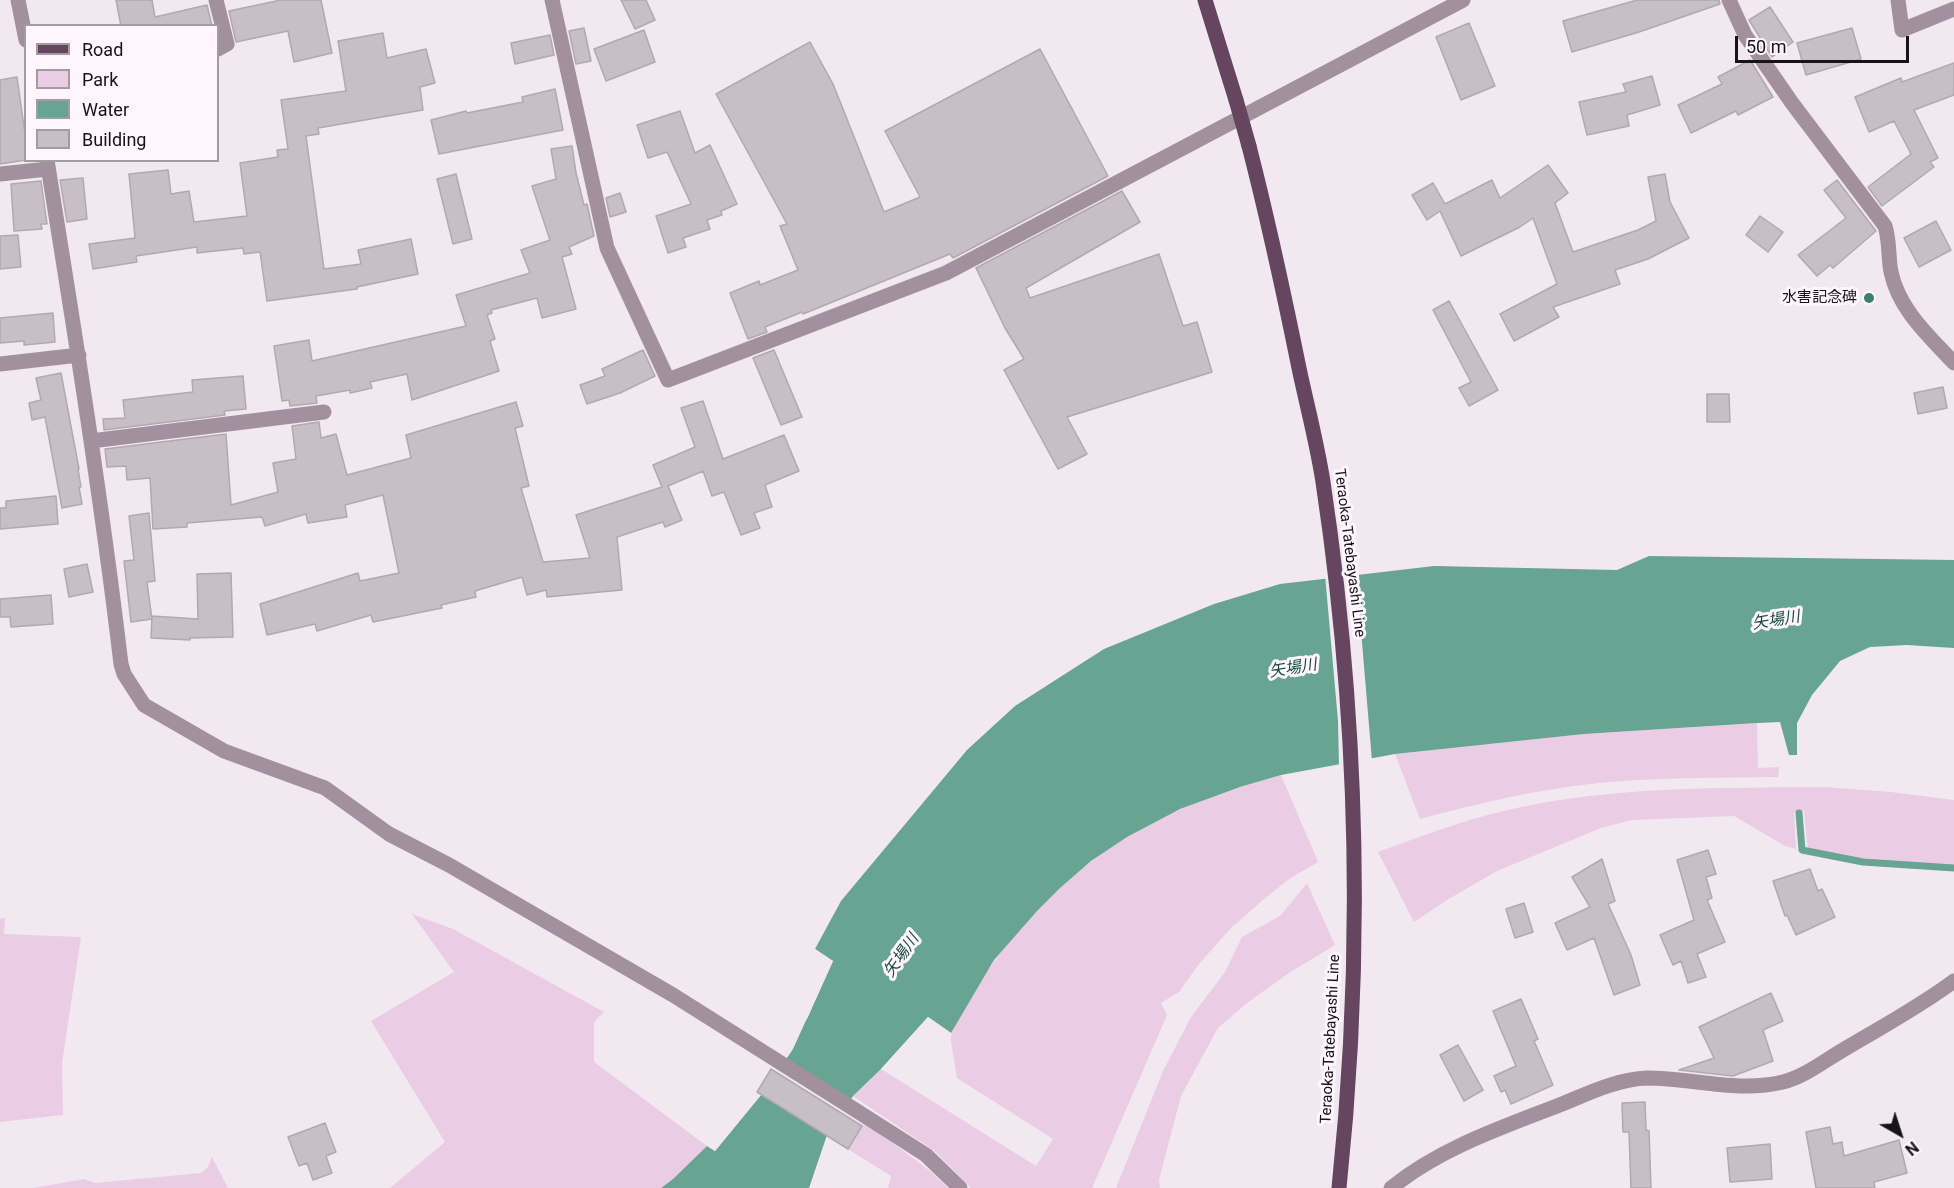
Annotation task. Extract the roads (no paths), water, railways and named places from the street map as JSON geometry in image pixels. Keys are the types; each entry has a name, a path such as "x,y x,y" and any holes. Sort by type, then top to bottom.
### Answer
{"main road":[{"name":"Teraoka-Tatebayashi Line","path":"1205,0 1249,146 1283,290 1322,480 1342,640 1349,720 1355,884 1350,1038 1339,1188"}],"street":[{"path":"18,0 24,30"},
{"path":"216,0 226,44 219,48"},
{"path":"552,0 607,248 668,380 946,273 1463,0"},
{"path":"1729,0 1745,35 1785,93 1885,226 1889,237 1891,272 1900,298 1914,320 1954,363"},
{"path":"1898,0 1902,30 1954,9"},
{"path":"0,174 47,164 92,441 121,663 124,674 144,705 224,751 325,788 389,834 448,865 673,995 926,1155 960,1188"},
{"path":"0,364 79,355"},
{"path":"92,441 324,412"},
{"path":"1391,1188 1436,1158 1499,1129 1619,1082 1646,1078 1725,1086 1756,1086 1784,1082 1804,1073 1917,1006 1954,981"}],"water":[{"name":"矢場川","path":"1649,556 1954,560 1954,648 1907,645 1870,647 1840,661 1812,695 1797,723 1797,755 1789,755 1780,722 1757,723 1584,734 1395,754 1281,775 1240,787 1180,809 1127,837 1091,861 1037,911 994,960 951,1033 928,1017 853,1096 844,1110 779,1070 793,1049 833,961 815,949 841,901 967,750 1015,706 1104,649 1214,604 1280,584 1434,566 1617,570"},
{"path":"761,1095 827,1135 809,1188 661,1188 707,1146 715,1151"}],"waterway":[{"path":"1799,813 1802,850 1863,862 1954,868"}],"place":[{"name":"水害記念碑","path":"1869,298"}]}
